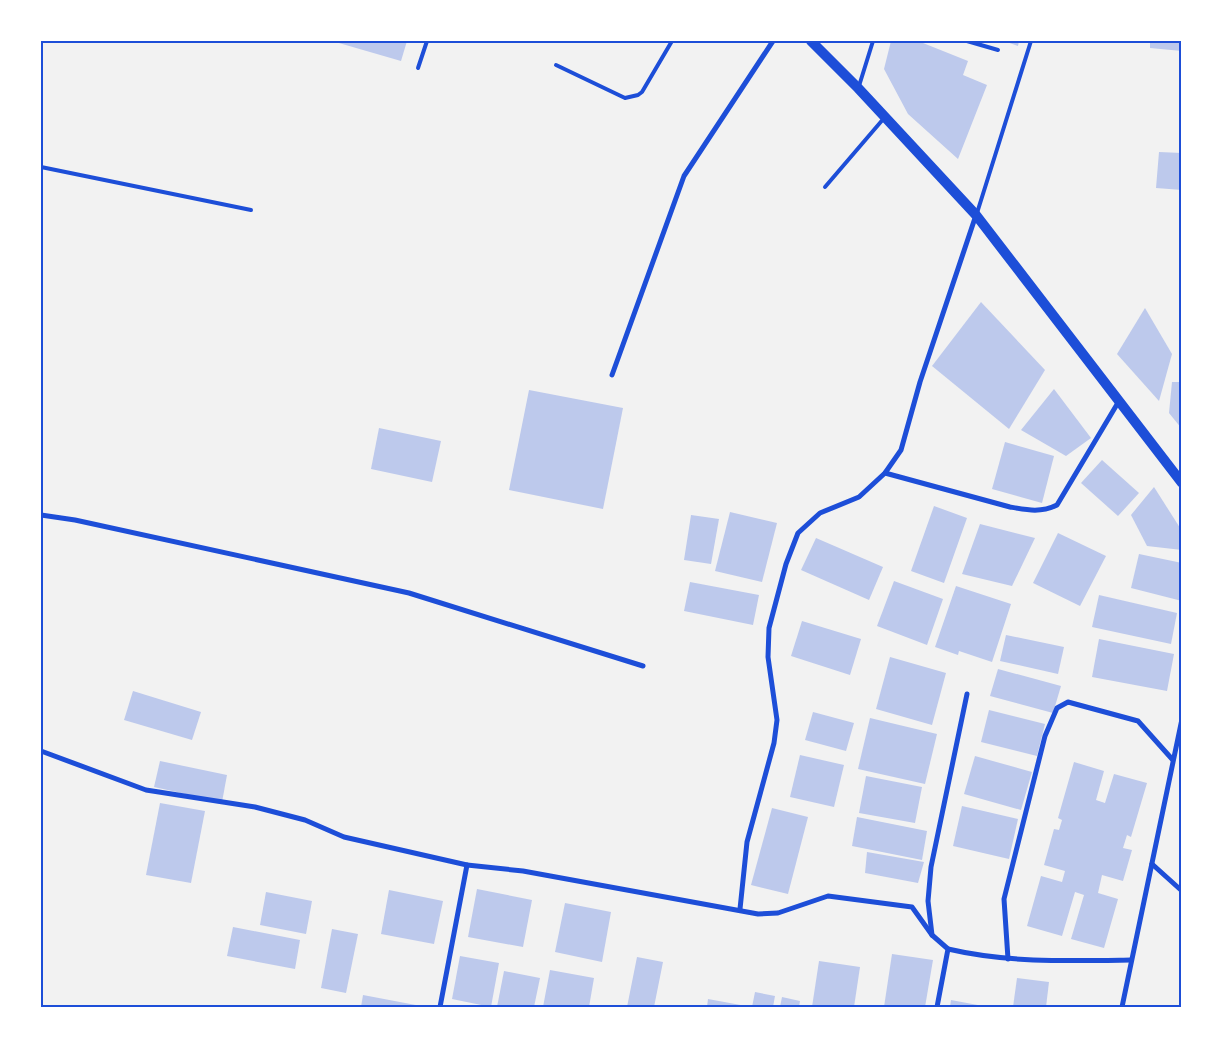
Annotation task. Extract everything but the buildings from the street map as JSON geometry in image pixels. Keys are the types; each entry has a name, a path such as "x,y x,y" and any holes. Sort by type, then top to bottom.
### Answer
{"main road":[{"path":"811,41 858,88 976,215 1182,483"}],"street":[{"path":"612,376 684,176 774,41"},
{"path":"740,909 747,842 774,743 776,720 768,656 770,628 786,564 798,534 820,513 859,497 885,473 901,450 920,382 976,215"},
{"path":"885,473 1010,507 1047,510 1057,505 1119,401"},
{"path":"41,515 75,520 410,593 643,666"},
{"path":"932,935 928,902 931,867 968,694"},
{"path":"1008,958 1004,899 1045,736 1057,708 1068,702 1138,721 1172,759"},
{"path":"1122,1007 1172,759 1182,719"},
{"path":"41,751 146,790 255,807 304,820 344,837 467,865 523,871 740,909 758,914 778,913 828,896 912,907 932,935 948,949 976,955 1035,961 1131,960"},
{"path":"1152,864 1182,891"},
{"path":"440,1007 467,865"},
{"path":"938,1007 948,949"}],"lane":[{"path":"418,68 427,41"},
{"path":"556,65 625,98 631,98 642,92 672,41"},
{"path":"858,88 873,41"},
{"path":"967,41 998,50"},
{"path":"976,215 1031,41"},
{"path":"825,187 884,117"},
{"path":"41,167 251,210"}]}
